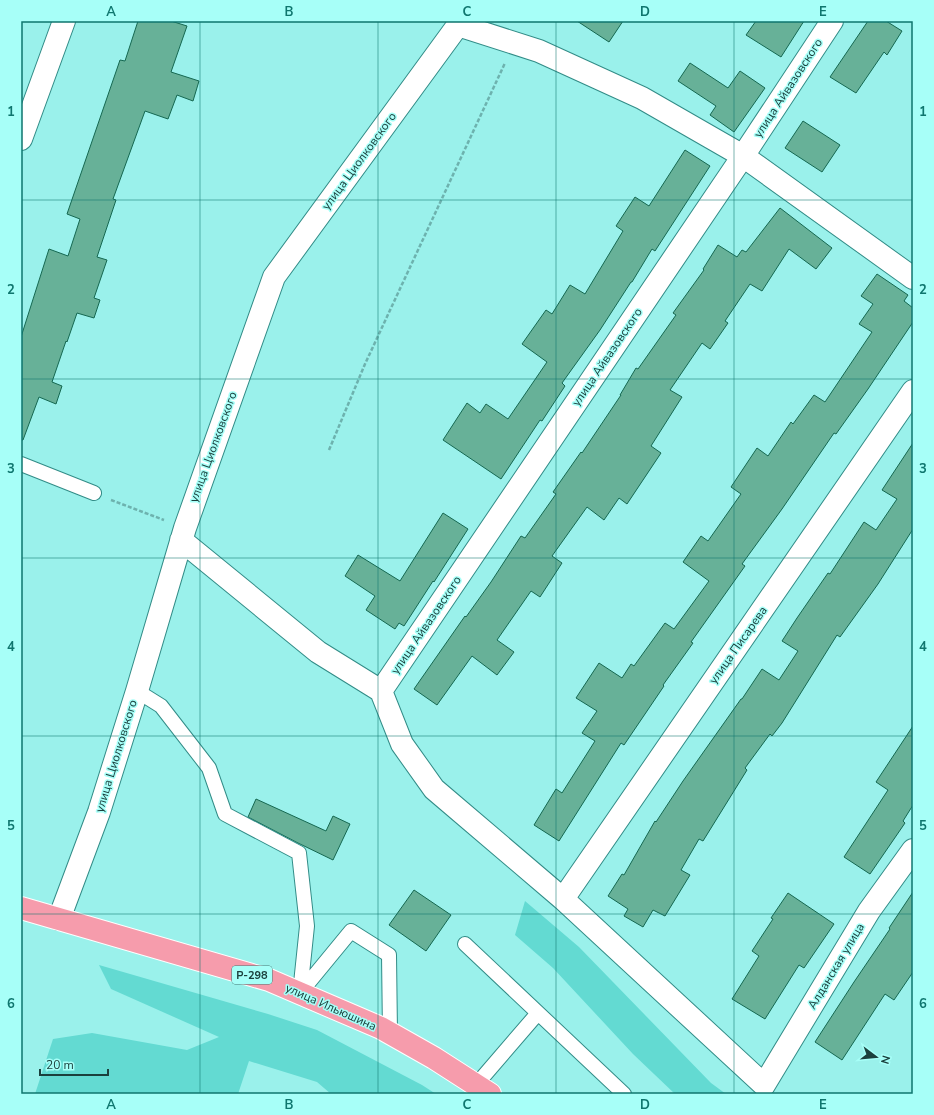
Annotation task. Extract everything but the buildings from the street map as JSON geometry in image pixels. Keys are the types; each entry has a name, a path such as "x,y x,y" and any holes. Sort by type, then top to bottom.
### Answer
{"highway":[{"name":"улица Ильюшина","path":"21,908 269,980 381,1028 434,1058 483,1089"}],"street":[{"path":"21,139 64,21"},
{"name":"улица Айвазовского","path":"381,691 743,156 832,21"},
{"path":"459,22 539,51 642,98 743,156 913,278"},
{"name":"улица Циолковского","path":"59,920 99,812 183,534 274,277 459,22"},
{"name":"улица Писарева","path":"563,899 913,391"},
{"path":"183,534 318,652 381,691 402,744 434,789 563,899"},
{"name":"Алданская улица","path":"563,899 764,1085 869,911 913,850"}],"lane":[{"path":"21,464 94,493"},
{"path":"136,690 161,706 209,768 224,814 299,853 307,926 300,993"},
{"path":"300,993 351,931 389,955 390,1034"},
{"path":"464,944 624,1094"},
{"path":"483,1089 538,1013"}],"path":[{"path":"329,450 365,364 514,43"},
{"path":"94,493 183,534"}],"shaded area":[{"path":"525,901 579,947 711,1083 726,1094 675,1094 633,1054 553,968 515,935"},
{"path":"99,965 268,1014 317,1030 422,1085 436,1094 331,1094 317,1082 249,1061 238,1094 35,1094 53,1039 92,1033 187,1050 219,1037 111,989"}]}
